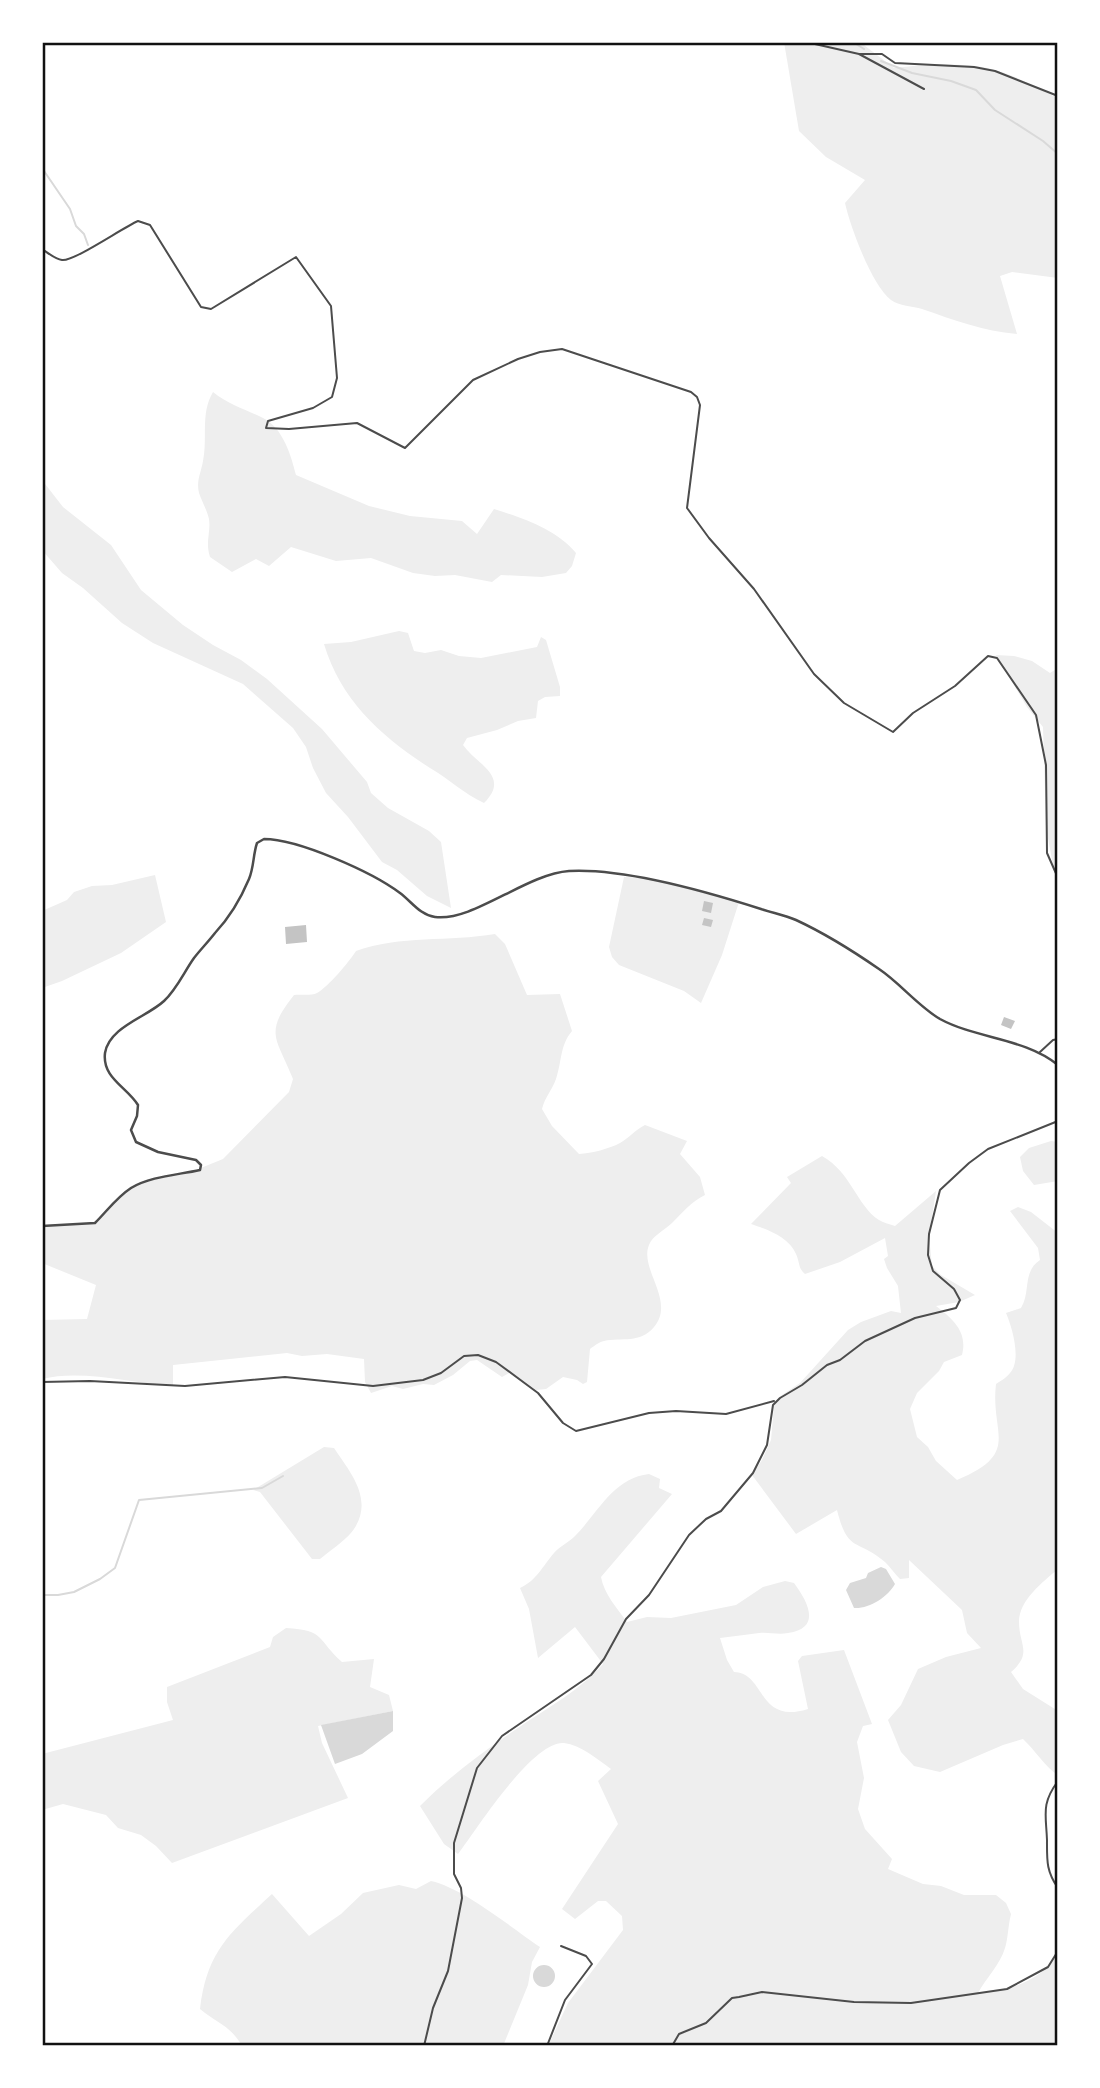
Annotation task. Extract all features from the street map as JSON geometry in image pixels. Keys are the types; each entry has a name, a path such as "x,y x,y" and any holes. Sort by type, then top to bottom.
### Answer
{"street":[{"path":"806,42 859,54 882,54 895,63 974,67 995,71 1058,96"},
{"path":"859,54 924,89"},
{"path":"42,249 60,260 71,260 138,221 150,225 201,307 211,309 296,257 331,306 337,378 332,397 313,408 268,421 266,428 289,429 357,423 405,448 472,380 518,359 562,349 691,392 699,405 687,508 709,538 754,589 814,674 844,702 893,732 914,713 955,686 988,656 997,659 1036,715 1046,765 1047,853 1058,878"},
{"path":"42,1226 95,1223 117,1200 136,1186 148,1180 200,1170 201,1165 196,1160 158,1153 136,1142 131,1130 138,1105 110,1074 106,1049 118,1032 156,1007 171,993 195,957 231,912 249,879 257,843 264,839 294,844 341,861 398,892 423,913 431,916 455,914 535,880 570,871 640,878 712,894 796,920 880,969 940,1019 1038,1054 1058,1065"},
{"path":"1038,1054 1053,1040 1058,1039"},
{"path":"42,1382 90,1381 185,1386 285,1377 373,1386 423,1380 441,1373 464,1356 478,1354 496,1362 538,1393 563,1423 576,1431 649,1413 676,1411 726,1414 776,1401 865,1341 915,1318 956,1308 960,1300 954,1289 933,1271 929,1255 929,1234 940,1190 988,1149 1058,1121"},
{"path":"424,2046 433,2008 448,1971 462,1898 461,1888 454,1874 454,1843 477,1768 502,1736 591,1675 604,1659 626,1619 649,1595 689,1535 706,1519 721,1511 753,1473 767,1445 773,1405 776,1401"},
{"path":"1058,1781 1052,1790 1044,1815 1049,1875 1058,1888"},
{"path":"547,2046 565,2000 592,1964 586,1956 561,1946"},
{"path":"672,2046 679,2034 706,2023 732,1998 762,1992 854,2002 911,2003 1007,1989 1048,1967 1058,1951"}],"shaded area":[{"path":"784,42 860,42 894,68 953,65 987,68 1014,77 1058,98 1058,278 1012,272 1000,276 1017,334 980,328 898,304 884,293 863,255 845,203 865,180 826,157 799,131"},
{"path":"213,392 231,404 270,422 276,428 289,451 296,475 369,506 410,516 462,521 477,534 494,509 505,512 559,537 576,553 572,566 566,573 542,577 501,575 492,582 455,575 413,573 371,558 336,561 291,547 269,566 256,559 232,572 210,557 209,519 198,489 204,452 205,417"},
{"path":"42,480 63,507 111,545 141,590 183,625 267,679 322,729 367,782 371,793 388,808 429,831 441,842 451,908 427,896 397,870 382,862 326,793 306,747 293,728 243,684 153,643 122,623 62,573 42,550"},
{"path":"399,631 408,633 414,651 425,653 441,650 459,656 481,658 537,647 541,637 546,640 560,687 560,696 545,697 538,701 536,718 518,721 467,738 463,745 493,778 491,794 484,803 412,756 365,716 341,683 324,644 351,642"},
{"path":"996,655 1032,661 1050,673 1058,668 1058,869 1054,871 1046,827 1043,727 1027,707"},
{"path":"155,875 166,922 121,953 42,988 42,911 67,900 74,892 92,886 112,885"},
{"path":"624,877 648,878 739,902 722,955 701,1003 684,991 619,965 612,957 609,947"},
{"path":"495,934 505,944 527,995 560,994 572,1031 565,1042 556,1079 542,1109 552,1126 579,1154 616,1145 645,1125 687,1141 680,1154 700,1177 705,1195 687,1208 649,1245 647,1254 661,1307 660,1317 649,1332 630,1339 604,1341 590,1349 587,1382 583,1384 563,1377 546,1389 536,1390 511,1372 502,1377 477,1360 470,1361 453,1375 434,1385 423,1384 403,1389 392,1386 371,1393 365,1382 364,1359 327,1354 302,1356 287,1353 173,1365 173,1386 73,1375 42,1379 42,1320 87,1319 96,1285 42,1263 42,1226 93,1224 125,1192 145,1180 186,1174 223,1159 289,1092 293,1079 276,1036 276,1028 284,1008 294,995 312,994 322,990 356,951 390,943"},
{"path":"1051,1141 1058,1142 1058,1181 1034,1185 1023,1171 1020,1157 1029,1148"},
{"path":"822,1156 840,1171 871,1214 895,1226 936,1191 929,1236 932,1266 941,1275 975,1295 959,1302 936,1306 958,1327 963,1339 962,1355 944,1362 939,1371 917,1393 910,1409 917,1437 928,1447 936,1461 957,1480 990,1461 996,1451 999,1441 996,1384 1014,1367 1016,1352 1006,1313 1021,1308 1031,1270 1040,1260 1038,1248 1010,1211 1018,1207 1031,1212 1058,1233 1058,1569 1033,1592 1023,1606 1019,1622 1023,1654 1011,1672 1023,1689 1058,1711 1058,1775 1023,1739 940,1772 914,1766 901,1752 888,1720 901,1705 918,1669 946,1657 981,1648 967,1633 962,1610 909,1560 909,1578 900,1579 885,1562 855,1544 845,1533 837,1510 796,1534 752,1475 771,1440 774,1406 779,1397 800,1383 848,1330 891,1311 901,1313 898,1286 884,1259 888,1256 885,1238 840,1262 805,1274 788,1243 776,1234 751,1224 791,1183 787,1177"},
{"path":"324,1447 334,1448 353,1476 362,1507 360,1518 348,1536 320,1559 312,1559 260,1492 253,1490"},
{"path":"649,1474 660,1479 659,1488 672,1494 601,1577 615,1606 627,1622 647,1617 671,1618 736,1605 763,1587 785,1581 794,1583 804,1598 809,1613 805,1626 784,1634 759,1633 720,1638 727,1660 734,1672 752,1680 771,1705 791,1712 808,1709 798,1661 802,1656 844,1650 872,1724 863,1726 857,1742 864,1778 858,1809 865,1829 892,1859 888,1869 923,1884 941,1886 964,1895 996,1895 1006,1903 1011,1914 1005,1948 978,1993 1024,1983 1044,1970 1058,1953 1058,2046 548,2046 568,2003 623,1930 622,1916 606,1901 598,1901 575,1919 562,1909 618,1824 598,1781 611,1769 577,1746 564,1743 551,1746 522,1770 506,1788 458,1854 444,1844 420,1806 469,1763 574,1690 603,1664 575,1627 538,1658 529,1609 520,1588 535,1577 556,1551 575,1536 616,1489 636,1477"},
{"path":"881,1567 886,1569 895,1584 892,1589 872,1604 854,1608 846,1590 850,1583 866,1578 868,1573"},
{"path":"286,1628 315,1634 342,1662 374,1659 370,1687 389,1695 393,1711 318,1726 322,1743 348,1798 172,1863 141,1835 118,1828 106,1815 63,1804 42,1810 42,1754 173,1720 167,1702 167,1687 270,1647 273,1637"},
{"path":"393,1711 393,1731 362,1754 335,1764 321,1725"},
{"path":"431,1881 472,1900 540,1947 532,1962 528,1985 503,2046 242,2046 228,2029 200,2009 208,1971 223,1944 272,1894 309,1936 341,1914 363,1893 399,1885 416,1889"},
{"path":"540,1965 548,1965 555,1972 555,1980 548,1987 540,1987 533,1980 533,1972"}],"building":[{"path":"704,901 713,903 711,913 702,911"},
{"path":"704,918 713,920 711,927 702,925"},
{"path":"306,925 307,942 286,944 285,927"},
{"path":"1004,1017 1015,1021 1011,1029 1001,1025"}],"waterway":[{"path":"853,42 864,49"},
{"path":"881,61 912,73 951,81 976,90 995,110 1058,154"},
{"path":"42,168 70,209 76,226 84,234 88,245"},
{"path":"42,1595 74,1592 115,1568 139,1500 262,1488 283,1476"}]}
